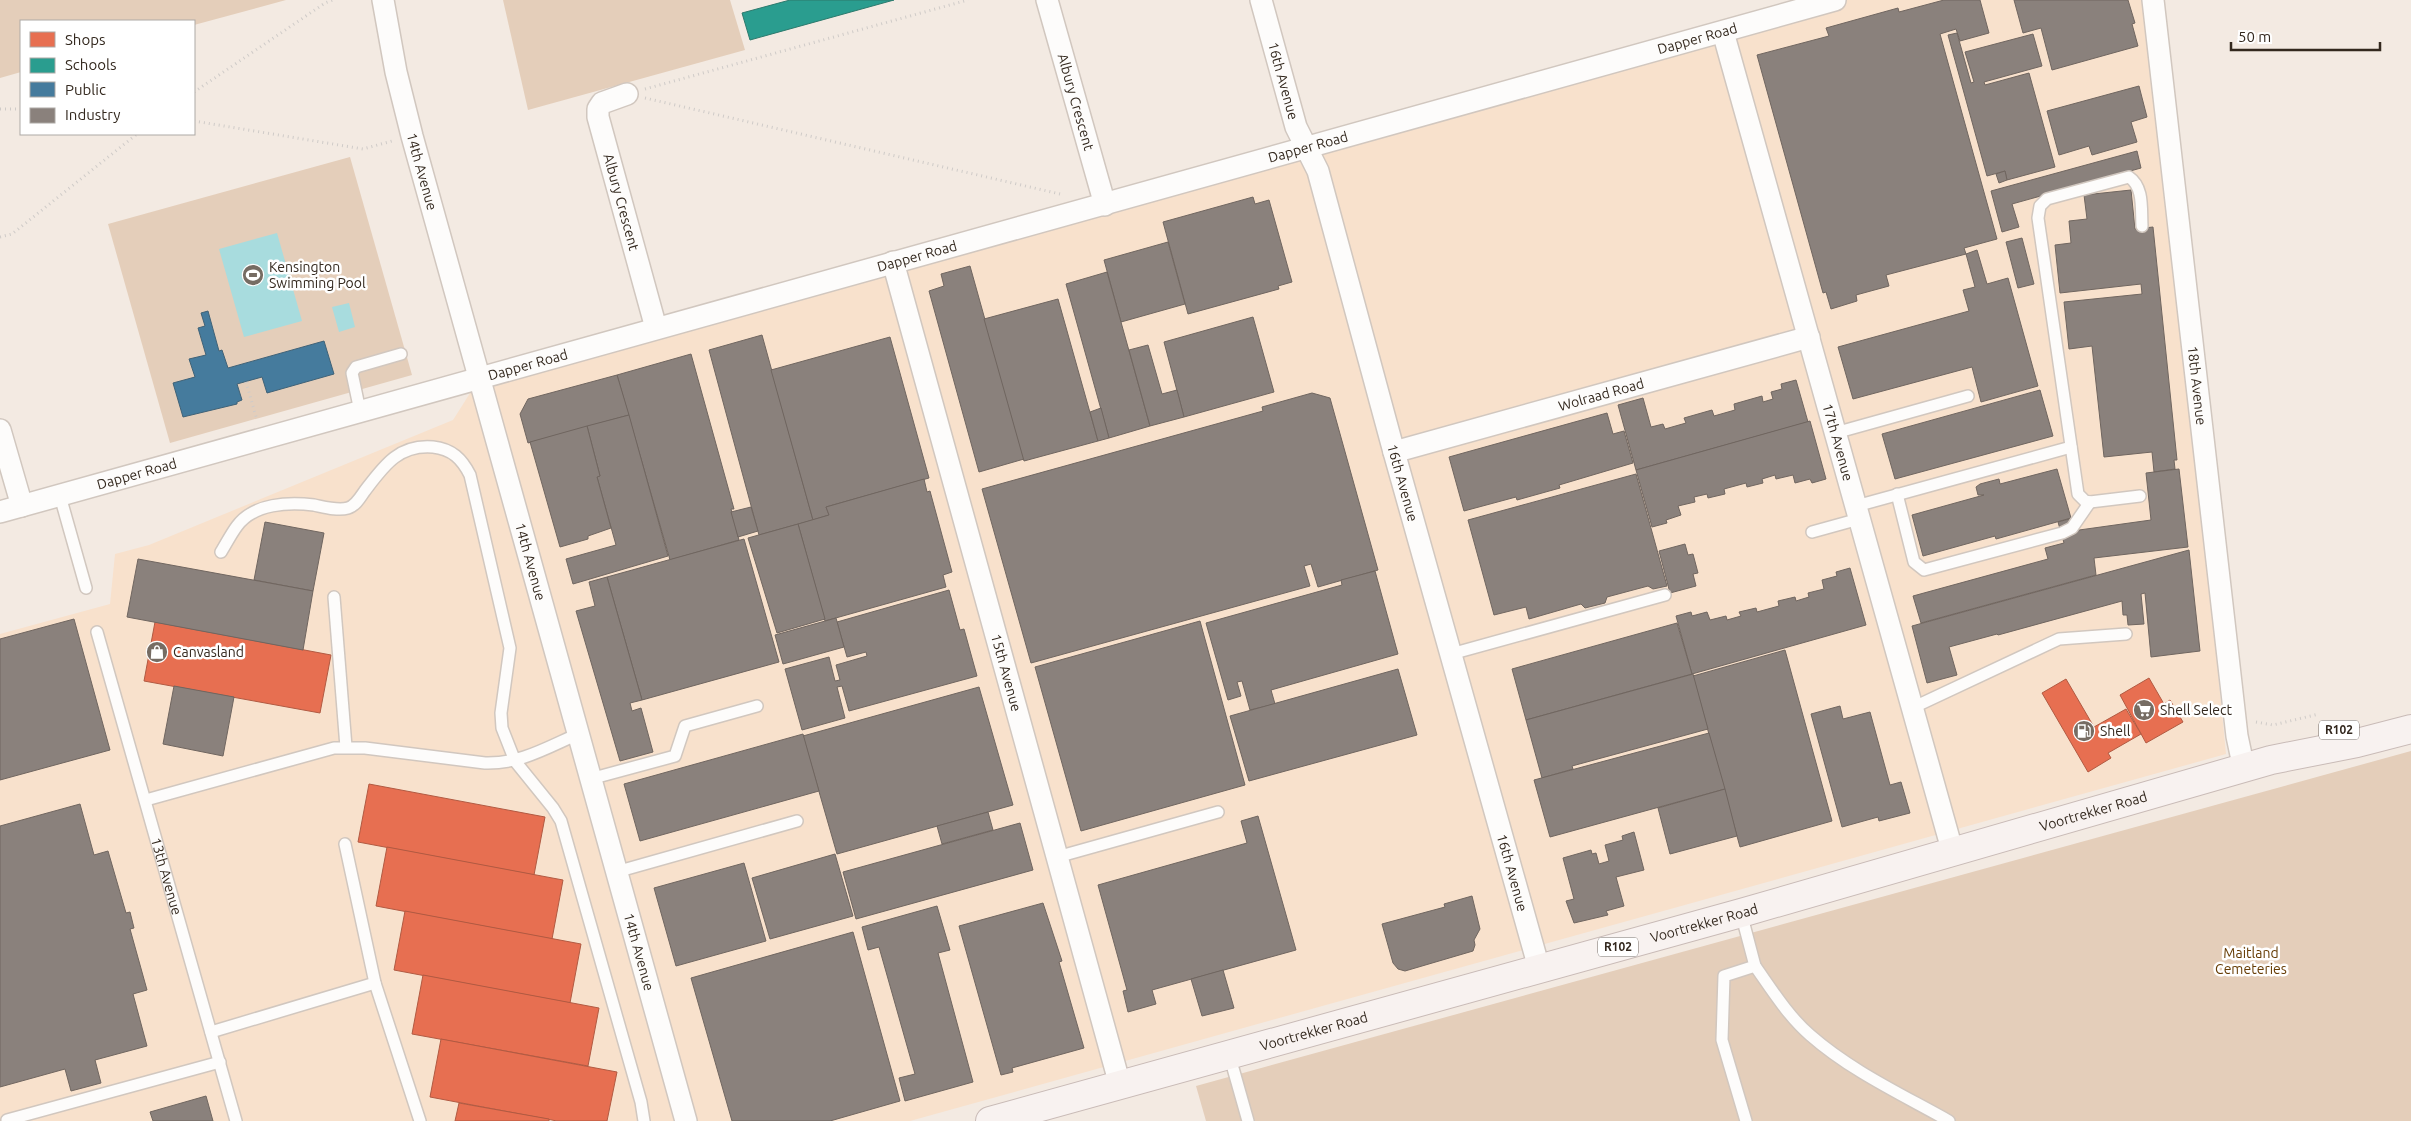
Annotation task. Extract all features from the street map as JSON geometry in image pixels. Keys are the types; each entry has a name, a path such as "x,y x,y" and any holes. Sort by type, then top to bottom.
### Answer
{"main road":[{"name":"Voortrekker Road","path":"2271,760 2308,740 2411,710"},
{"name":"Voortrekker Road","path":"990,1121 1953,853 2271,760 2358,744 2411,729"}],"street":[{"name":"14th Avenue","path":"383,0 396,72 412,136 686,1121"},
{"name":"Albury Crescent","path":"1046,0 1105,205"},
{"name":"16th Avenue","path":"1261,0 1296,127 1318,171 1394,452 1539,968"},
{"name":"Dapper Road","path":"0,512 1835,0"},
{"name":"18th Avenue","path":"2153,0 2237,736 2244,769"},
{"name":"17th Avenue","path":"1723,32 1953,853"},
{"name":"Albury Crescent","path":"627,94 602,103 598,109 598,117 656,328"},
{"name":"15th Avenue","path":"893,262 1120,1085"},
{"name":"Wolraad Road","path":"1394,452 1808,337"},
{"path":"0,430 22,506"}],"lane":[{"path":"2140,496 2090,502 2085,501 2078,494 2038,218 2040,206 2047,199 2129,177 2136,182 2140,191 2142,226"},
{"path":"360,411 352,373 356,367 401,354"},
{"path":"1835,433 1968,396"},
{"path":"221,552 237,525 255,512 293,502 338,509 349,508 357,502 384,464 406,449 422,446 442,448 463,461 470,475 510,648 501,713 502,728 515,761 553,808 560,821 641,1102 644,1121"},
{"path":"1812,532 1897,494 2071,446"},
{"path":"1897,494 1914,562 1924,570 2062,533 2072,528 2090,502"},
{"path":"60,496 86,588"},
{"path":"1451,654 1665,596"},
{"path":"334,597 346,747"},
{"name":"13th Avenue","path":"97,632 236,1121"},
{"path":"1912,708 2059,639 2126,634"},
{"path":"590,779 675,756 685,726 757,706"},
{"path":"146,800 334,748 346,747 485,763 505,763 515,761 578,734"},
{"path":"1057,857 1218,812"},
{"path":"616,872 797,822"},
{"path":"345,844 375,983 420,1121"},
{"path":"1740,913 1755,966 1790,1015 1809,1034 1866,1076 1948,1121"},
{"path":"1746,1121 1722,1040 1724,976 1755,966"},
{"path":"211,1032 375,983"},
{"path":"1229,1054 1248,1121"},
{"path":"6,1120 220,1062"}],"path":[{"path":"195,91 326,2 333,0"},
{"path":"627,94 968,0"},
{"path":"627,94 1067,196"},
{"path":"0,108 20,110"},
{"path":"195,121 363,149 412,136"},
{"path":"0,237 12,234 136,135"},
{"path":"246,382 262,439"},
{"path":"2251,720 2260,724 2273,725 2319,714"}],"shaded area":[{"path":"1835,0 2152,0 2226,754 910,1121 0,1121 0,634 110,604 115,554 149,545 453,420 479,379"}],"green space":[{"path":"0,0 286,0 195,25 195,20 20,20 20,72 0,78"},
{"path":"503,0 730,0 745,50 528,110"},
{"name":"Kensington Swimming Pool","path":"350,157 412,375 170,443 108,224"},
{"name":"Maitland Cemeteries","path":"2411,751 2411,1121 1206,1121 1196,1086"}],"water":[{"path":"277,233 302,321 244,337 219,249"},
{"path":"349,303 355,327 339,332 332,307"}],"building: Shops":[{"path":"155,622 331,655 320,713 144,681"},
{"path":"2149,678 2164,704 2170,700 2183,722 2146,743 2120,695"},
{"path":"2066,679 2094,727 2126,709 2141,734 2108,753 2111,758 2088,772 2042,693"},
{"path":"369,784 545,817 534,875 358,842"},
{"path":"387,847 563,880 552,939 376,906"},
{"path":"405,911 581,944 570,1003 394,970"},
{"path":"423,975 599,1008 588,1066 412,1034"},
{"path":"441,1039 617,1072 607,1121 557,1121 430,1097"},
{"path":"459,1103 549,1119 549,1121 455,1121"}],"building: Schools":[{"path":"790,0 894,0 750,40 742,13"}],"building: Public":[{"path":"208,311 219,351 222,350 228,368 324,341 334,374 267,393 262,377 237,384 242,400 237,402 237,404 183,417 173,383 195,377 189,359 206,355 198,328 205,326 201,313"}],"building: Industry":[{"path":"1944,0 1980,0 1989,33 1960,41 1956,29 1940,34 1997,239 1964,248 1966,254 1886,275 1889,286 1856,295 1857,301 1831,309 1826,292 1823,293 1757,55 1829,36 1826,28 1898,8 1899,12"},
{"path":"2014,0 2128,0 2135,23 2132,24 2138,46 2052,70 2041,28 2023,33"},
{"path":"1957,33 1971,83 1974,82 1965,52 2033,34 2042,66 1984,82 1985,85 2029,73 2055,167 2007,180 2005,171 1987,176 1948,35"},
{"path":"2139,86 2147,117 2131,122 2137,142 2092,155 2089,146 2059,155 2047,111"},
{"path":"2137,151 2141,168 2012,204 2019,227 2002,232 1991,191"},
{"path":"2005,171 2007,180 1999,183 1996,174"},
{"path":"2131,190 2135,229 2153,227 2177,460 2174,460 2175,469 2154,472 2152,452 2104,457 2092,346 2069,349 2064,302 2142,294 2141,284 2060,293 2055,245 2071,243 2069,221 2087,219 2084,195"},
{"path":"1253,197 1255,204 1269,200 1292,282 1278,286 1279,289 1188,314 1163,222"},
{"path":"2022,238 2034,284 2018,288 2006,242"},
{"path":"1168,242 1185,304 1121,322 1104,260"},
{"path":"1977,250 1987,284 2008,278 2038,386 1981,402 1972,367 1853,399 1838,347 1969,311 1963,290 1975,287 1966,254"},
{"path":"970,266 1024,459 979,472 929,291 944,286 941,274"},
{"path":"1107,272 1150,426 1109,438 1066,284"},
{"path":"1058,299 1098,441 1024,461 984,319"},
{"path":"1253,317 1274,392 1184,417 1164,342"},
{"path":"762,335 813,520 759,535 709,350"},
{"path":"890,337 929,478 826,507 829,515 813,520 771,370"},
{"path":"1148,345 1162,394 1177,390 1184,417 1150,426 1129,350"},
{"path":"691,354 734,509 731,509 739,540 670,560 617,375"},
{"path":"617,375 629,415 528,443 520,414 528,399"},
{"path":"1796,380 1808,422 1636,470 1618,405 1643,398 1651,427 1663,424 1665,429 1686,423 1684,418 1712,410 1714,416 1735,410 1734,404 1762,396 1763,402 1773,399 1771,392 1782,389 1781,384"},
{"path":"2040,390 2053,436 1895,479 1882,434"},
{"path":"1312,393 1330,398 1378,570 1318,587 1311,564 1304,566 1310,586 1031,663 982,489 1263,411 1262,407"},
{"path":"1101,408 1109,438 1098,441 1090,412"},
{"path":"1607,413 1613,434 1624,431 1633,463 1559,485 1560,488 1517,500 1516,497 1464,511 1449,457"},
{"path":"629,415 668,556 573,584 566,559 616,545 597,477 600,476 587,426"},
{"path":"1810,421 1826,479 1812,483 1810,479 1795,483 1793,475 1776,479 1775,475 1762,479 1763,483 1747,487 1746,483 1724,489 1725,494 1708,498 1707,494 1694,497 1695,502 1678,506 1681,515 1666,520 1667,523 1652,527 1636,470"},
{"path":"587,426 600,476 597,477 611,528 588,536 588,539 560,547 530,442"},
{"path":"2057,469 2071,518 1996,539 1995,536 1923,556 1912,515 1984,495 1978,495 1976,487 1980,484 1999,479 2000,484"},
{"path":"2179,469 2188,547 2094,558 2096,575 1921,623 1913,596 2048,559 2045,548 2064,543 2058,522 2069,519 2072,531 2151,520 2146,473"},
{"path":"1636,474 1667,586 1653,589 1648,586 1607,597 1605,603 1585,608 1581,604 1529,619 1526,607 1494,615 1468,520"},
{"path":"924,479 927,492 930,491 952,572 943,575 946,587 825,621 798,524 829,515 826,507"},
{"path":"751,507 758,531 738,537 731,512"},
{"path":"265,522 324,533 313,591 254,580"},
{"path":"798,524 825,619 777,633 748,538"},
{"path":"744,539 779,662 642,700 607,577"},
{"path":"1685,544 1688,555 1693,554 1698,573 1693,574 1696,586 1670,593 1659,551"},
{"path":"2189,550 2200,651 2151,657 2145,593 2141,594 2144,624 2128,625 2127,615 2123,615 2122,601 1949,647 1957,675 1927,683 1912,626"},
{"path":"138,559 313,591 303,650 127,617"},
{"path":"1850,568 1866,625 1692,674 1676,616 1691,612 1692,616 1707,612 1710,620 1726,616 1727,620 1741,616 1739,612 1756,608 1757,612 1779,606 1778,601 1795,597 1796,601 1809,597 1808,593 1824,589 1822,580 1837,576 1836,572"},
{"path":"1375,571 1398,654 1271,690 1275,704 1250,710 1242,681 1237,682 1241,696 1228,700 1206,623 1342,585 1341,580"},
{"path":"607,577 642,700 630,703 632,711 641,708 653,752 620,761 576,611 595,606 589,582"},
{"path":"949,590 960,630 964,629 977,676 849,711 842,686 837,687 845,718 802,730 785,669 829,657 835,681 840,680 836,665 867,656 866,652 847,657 837,622"},
{"path":"836,618 844,647 783,664 775,635"},
{"path":"74,619 110,750 0,780 0,639"},
{"path":"1200,621 1245,785 1081,831 1035,667"},
{"path":"1677,623 1692,674 1526,720 1512,669"},
{"path":"1785,650 1832,821 1740,847 1693,676"},
{"path":"1398,669 1417,735 1249,781 1230,716"},
{"path":"1693,674 1708,729 1572,766 1573,769 1542,778 1526,720"},
{"path":"174,686 234,697 223,756 163,744"},
{"path":"979,687 1013,805 837,854 803,736"},
{"path":"1840,706 1843,719 1870,712 1890,785 1901,782 1910,813 1879,821 1878,817 1842,827 1811,714"},
{"path":"1709,733 1725,789 1550,837 1534,780"},
{"path":"803,734 819,791 640,841 624,784"},
{"path":"1725,789 1737,836 1670,854 1658,808"},
{"path":"80,804 94,855 108,851 126,913 130,912 134,928 130,929 147,990 133,994 147,1046 95,1060 101,1083 71,1091 65,1069 0,1087 0,826"},
{"path":"988,812 993,830 942,844 937,826"},
{"path":"1258,816 1296,950 1152,990 1156,1004 1128,1012 1123,991 1127,990 1098,885 1247,843 1241,821"},
{"path":"1020,823 1033,870 856,919 843,872"},
{"path":"1634,832 1644,870 1616,877 1624,906 1606,911 1608,915 1574,923 1566,901 1574,899 1563,858 1591,850 1592,854 1596,853 1599,864 1609,861 1605,845 1623,840 1622,836"},
{"path":"835,854 853,916 770,939 752,878"},
{"path":"744,863 766,941 676,966 654,888"},
{"path":"1472,896 1480,929 1474,940 1473,951 1405,971 1398,969 1393,963 1382,924 1445,907 1444,904"},
{"path":"1043,903 1062,961 1059,962 1084,1048 1012,1068 1013,1072 1001,1075 959,926"},
{"path":"937,906 950,950 938,953 973,1082 905,1101 899,1078 915,1074 879,947 868,950 862,927"},
{"path":"853,932 900,1101 830,1121 732,1121 691,978"},
{"path":"1223,970 1234,1008 1202,1016 1191,979"},
{"path":"206,1096 213,1121 153,1121 150,1112"}],"place":[{"name":"Kensington Swimming Pool","path":"253,275"},
{"name":"Canvasland","path":"157,652"},
{"name":"Shell Select","path":"2144,710"},
{"name":"Shell","path":"2084,731"}]}
